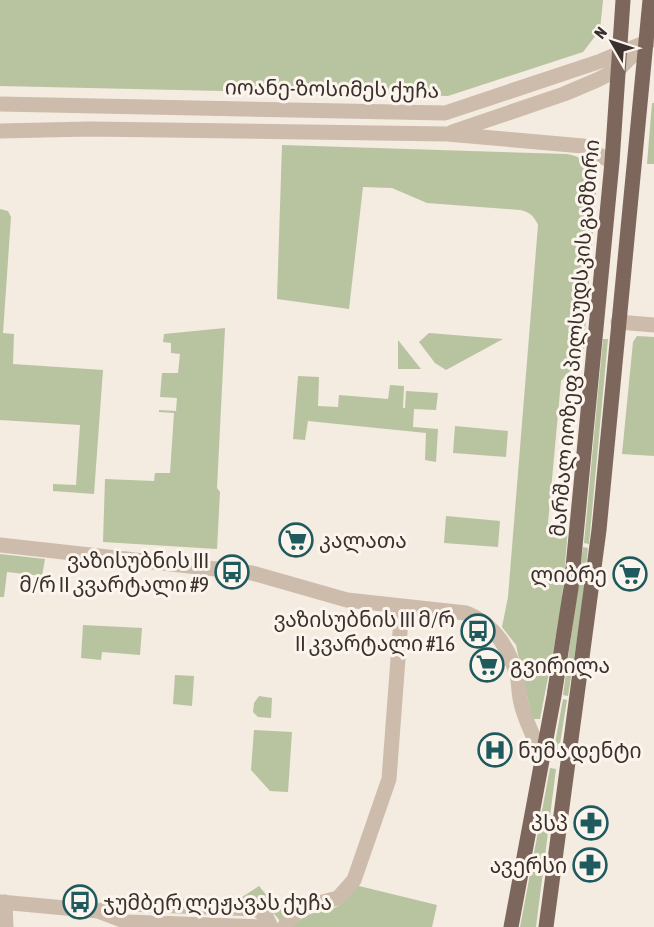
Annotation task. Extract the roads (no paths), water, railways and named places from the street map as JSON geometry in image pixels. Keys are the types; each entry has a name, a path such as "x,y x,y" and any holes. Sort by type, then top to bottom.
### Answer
{"main road":[{"name":"მარშალ იოზეფ პილსუდსკის გამზირი","path":"511,927 555,696 571,588 612,162 623,0"},
{"name":"მარშალ იოზეფ პილსუდსკის გამზირი","path":"546,927 599,530 618,322 650,41 650,0"},
{"path":"597,319 618,322"},
{"path":"542,756 569,760"}],"street":[{"name":"იოანე-ზოსიმეს ქუჩა","path":"0,104 445,112 650,41"},
{"name":"იოანე-ზოსიმეს ქუჩა","path":"447,134 564,94 619,69 650,41"},
{"path":"430,134 436,123 431,112"},
{"name":"იოანე-ზოსიმეს ქუჩა","path":"0,131 89,129 447,134 583,146 612,162"},
{"path":"618,322 654,325"},
{"path":"0,545 252,573 347,600 459,611 477,617 503,644 512,659 521,705 542,756"},
{"path":"284,927 300,908 338,898 354,880 389,779 402,606"},
{"path":"6,927 3,902 98,911 127,922 260,927"},
{"path":"98,911 128,904 256,909 266,916 271,927"}],"place":[{"name":"კალათა","path":"296,540"},
{"name":"ვაზისუბნის III მ/რ II კვარტალი #9","path":"232,572"},
{"name":"ლიბრე","path":"630,574"},
{"name":"ვაზისუბნის III მ/რ II კვარტალი #16","path":"478,631"},
{"name":"გვირილა","path":"487,665"},
{"name":"ნუმა დენტი","path":"495,750"},
{"name":"პსპ","path":"591,823"},
{"name":"ავერსი","path":"590,865"},
{"name":"ჯუმბერ ლეჟავას ქუჩა","path":"80,902"}]}
